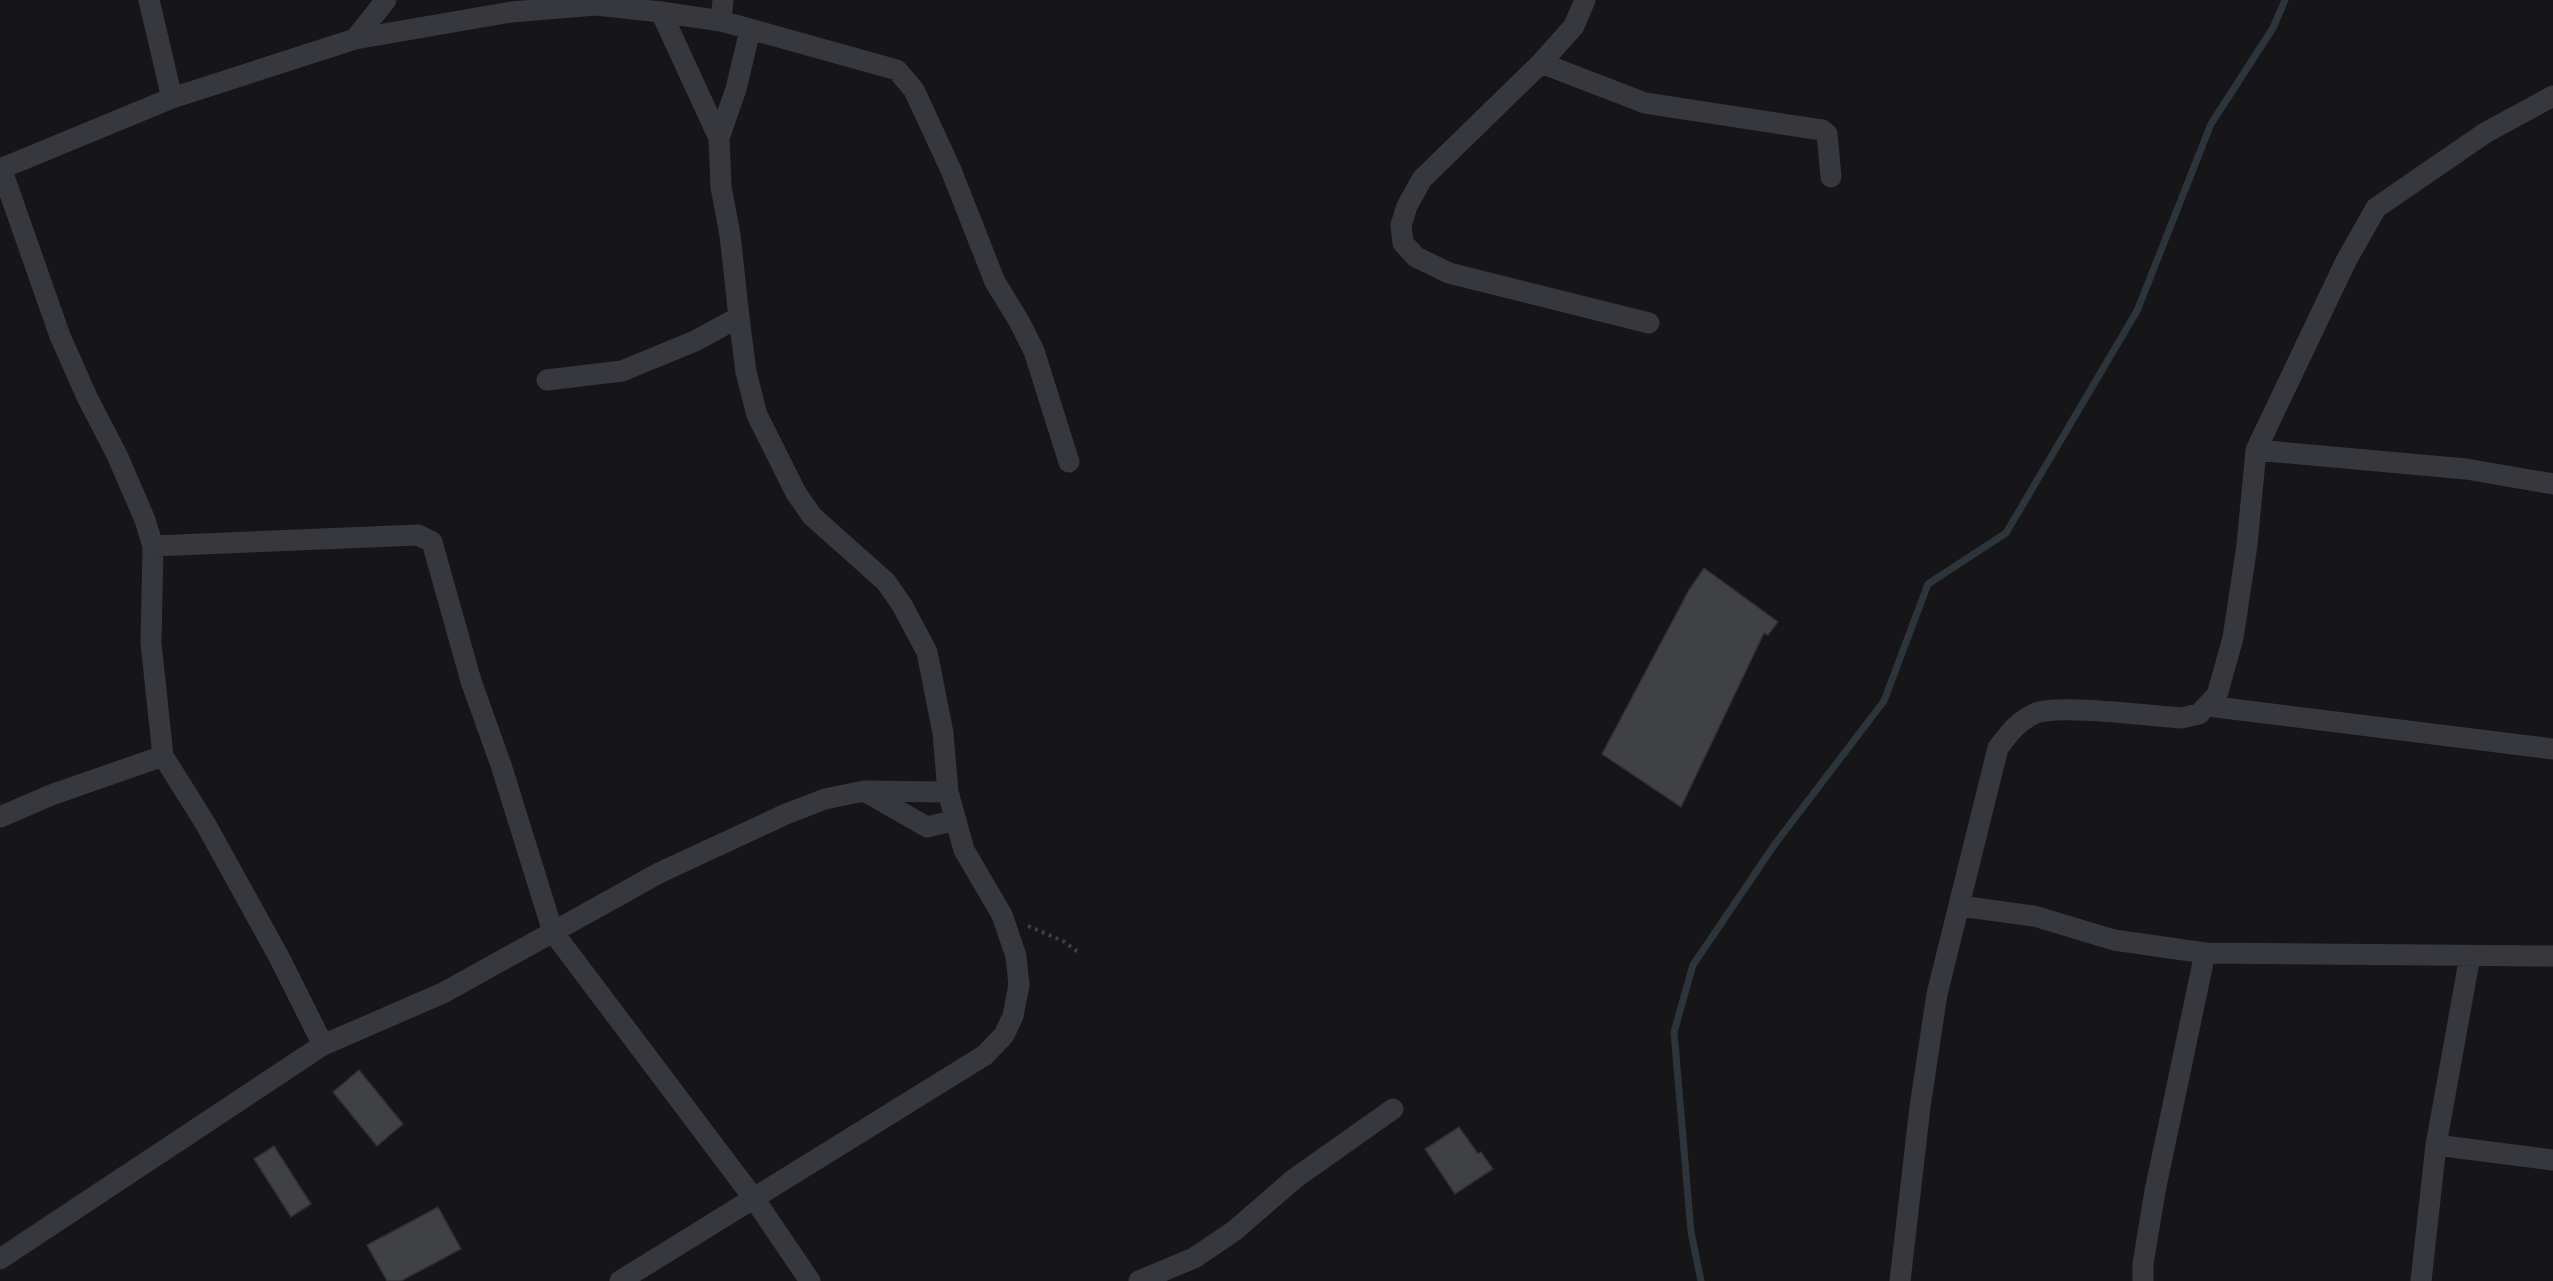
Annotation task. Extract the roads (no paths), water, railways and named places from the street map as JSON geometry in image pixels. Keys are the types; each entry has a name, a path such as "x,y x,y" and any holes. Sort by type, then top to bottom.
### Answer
{"street":[{"path":"149,0 172,99"},
{"path":"355,39 386,0"},
{"path":"721,21 723,0"},
{"path":"1585,0 1574,26 1541,63 1422,179 1407,206 1401,225 1403,243 1416,257 1449,273 1649,323"},
{"path":"323,1045 268,936 195,806 164,756 151,643 153,546 145,520 117,455 87,397 60,336 0,169 172,99 355,39 475,9 511,12 596,5 721,21 897,70 914,90 951,170 995,282 1034,351 1069,462"},
{"path":"661,12 719,138"},
{"path":"620,1281 755,1200 985,1055 1004,1035 1013,1016 1019,985 1016,956 1002,915 964,850 948,792 943,733 927,652 902,605 886,582 812,516 796,493 757,415 746,372 730,236 721,187 719,138 736,89 750,30"},
{"path":"1541,63 1645,103 1822,130 1827,134 1830,143 1831,177"},
{"path":"1900,1281 1920,1107 1935,1005 1998,748 2010,730 2022,720 2038,712 2059,710 2181,718 2199,714 2208,706 2217,695 2233,638 2247,545 2256,450 2346,261 2376,208 2485,133 2553,96"},
{"path":"547,380 622,371 695,341 739,317"},
{"path":"2256,450 2348,456 2466,469 2553,484"},
{"path":"153,546 418,535 432,542 471,681 501,765 553,932 755,1200 810,1281"},
{"path":"2208,706 2553,749"},
{"path":"0,817 51,795 164,756"},
{"path":"0,1259 323,1045 443,993 658,873 786,814 825,799 864,791 948,792"},
{"path":"864,791 927,827 956,820"},
{"path":"1960,906 2034,916 2114,940 2205,953 2553,956"},
{"path":"2143,1281 2143,1264 2157,1181 2205,953"},
{"path":"2421,1281 2436,1145 2470,956"},
{"path":"1139,1281 1194,1258 1234,1231 1294,1179 1393,1109"},
{"path":"2436,1145 2553,1160"}],"waterway":[{"path":"1701,1281 1691,1232 1674,1032 1693,965 1775,844 1884,701 1928,584 2006,533 2137,311 2211,124 2273,28 2285,0"}]}
